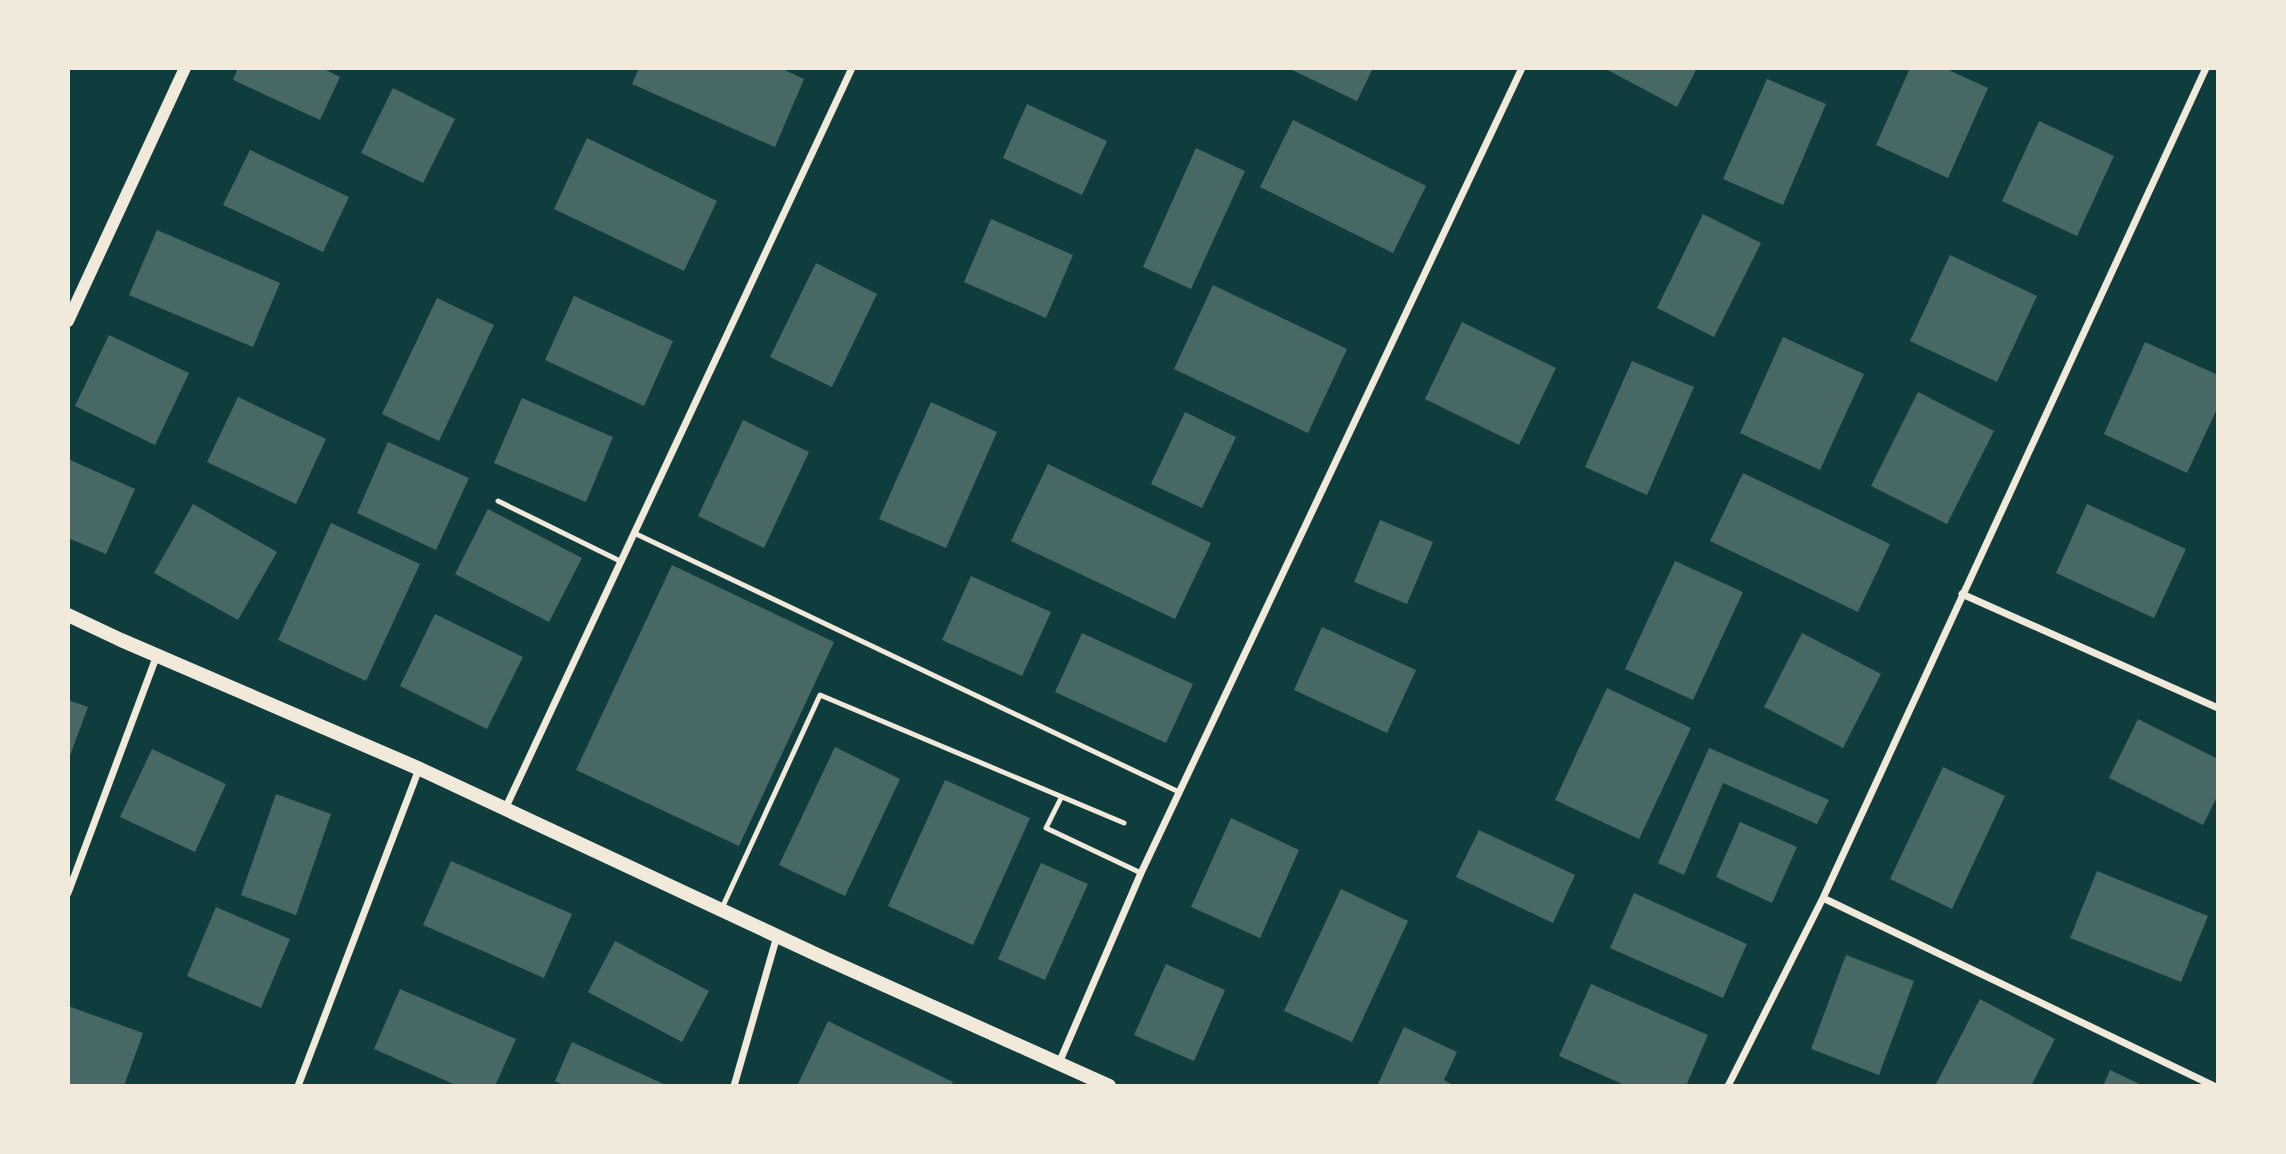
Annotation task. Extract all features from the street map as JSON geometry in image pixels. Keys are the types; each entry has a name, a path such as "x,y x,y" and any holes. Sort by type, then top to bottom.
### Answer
{"main road":[{"path":"68,615 420,769 777,936 1109,1086"}],"street":[{"path":"68,321 185,68"},
{"path":"505,809 852,68"},
{"path":"1059,1063 1141,873 1522,68"},
{"path":"1728,1086 1823,898 2206,68"},
{"path":"1962,594 2218,708"},
{"path":"68,893 157,656"},
{"path":"298,1086 420,769"},
{"path":"1823,898 2214,1086"},
{"path":"734,1086 777,936"}],"lane":[{"path":"498,501 620,561"},
{"path":"634,533 1180,792"},
{"path":"721,909 820,695 1061,798 1124,822"},
{"path":"1061,798 1046,828 1141,873"}],"building":[{"path":"238,68 322,68 340,77 320,120 233,80"},
{"path":"639,68 780,68 804,79 775,147 632,84"},
{"path":"1288,68 1373,68 1357,101"},
{"path":"1604,68 1697,68 1677,107"},
{"path":"1910,68 1944,68 1988,88 1948,178 1876,145"},
{"path":"1767,79 1826,104 1783,205 1723,179"},
{"path":"393,88 455,119 423,183 361,153"},
{"path":"1027,104 1107,141 1082,195 1003,158"},
{"path":"1293,120 1426,186 1393,253 1260,187"},
{"path":"2039,121 2114,156 2077,236 2002,201"},
{"path":"587,138 717,201 684,271 554,209"},
{"path":"1196,148 1245,171 1191,289 1143,267"},
{"path":"250,150 349,197 323,252 223,205"},
{"path":"1703,214 1761,243 1714,337 1657,308"},
{"path":"991,219 1073,255 1046,318 964,282"},
{"path":"157,230 280,283 253,347 129,295"},
{"path":"1950,255 2037,296 1997,382 1910,341"},
{"path":"816,263 877,294 832,387 770,357"},
{"path":"1213,285 1347,349 1308,433 1174,369"},
{"path":"574,296 673,341 644,406 545,360"},
{"path":"437,298 494,325 439,441 382,414"},
{"path":"1462,322 1556,368 1519,445 1425,399"},
{"path":"109,335 189,373 155,445 75,406"},
{"path":"1783,337 1864,374 1820,470 1740,433"},
{"path":"2145,342 2218,375 2218,407 2187,473 2104,434"},
{"path":"1632,361 1694,387 1647,495 1585,467"},
{"path":"1918,392 1994,431 1947,524 1871,486"},
{"path":"238,397 326,439 296,504 207,462"},
{"path":"522,398 613,437 586,502 494,463"},
{"path":"931,402 997,432 946,548 879,519"},
{"path":"1185,412 1236,437 1202,508 1151,484"},
{"path":"743,420 809,452 764,548 698,516"},
{"path":"388,442 469,478 436,550 357,513"},
{"path":"68,459 135,489 106,554 68,538"},
{"path":"1048,464 1211,543 1175,619 1011,541"},
{"path":"1743,473 1890,544 1858,612 1710,541"},
{"path":"193,504 277,552 238,620 154,573"},
{"path":"2087,504 2186,549 2154,618 2056,573"},
{"path":"488,509 582,558 549,622 455,574"},
{"path":"1380,520 1433,542 1407,604 1354,582"},
{"path":"331,523 420,564 366,681 278,640"},
{"path":"1675,561 1743,592 1693,700 1625,669"},
{"path":"672,565 834,642 739,846 576,770"},
{"path":"971,576 1051,612 1022,676 942,640"},
{"path":"435,614 523,657 487,729 400,686"},
{"path":"1322,627 1416,670 1387,733 1294,690"},
{"path":"1082,633 1193,684 1166,743 1055,692"},
{"path":"1802,633 1881,674 1843,748 1764,707"},
{"path":"1607,688 1691,728 1639,839 1555,800"},
{"path":"68,700 88,707 69,758 68,758"},
{"path":"2138,719 2218,759 2218,795 2203,825 2109,778"},
{"path":"835,747 900,779 845,896 779,865"},
{"path":"1709,748 1829,800 1817,824 1723,783 1684,875 1658,863"},
{"path":"152,749 226,784 195,852 120,817"},
{"path":"1943,767 2005,796 1952,909 1890,879"},
{"path":"945,780 1030,818 973,945 888,906"},
{"path":"276,794 331,814 296,915 241,895"},
{"path":"1231,818 1299,850 1260,938 1191,907"},
{"path":"1740,822 1797,847 1772,903 1716,877"},
{"path":"1479,830 1575,875 1553,923 1456,877"},
{"path":"451,861 572,914 544,978 423,925"},
{"path":"1041,863 1088,884 1045,980 998,959"},
{"path":"2097,871 2208,916 2181,982 2070,938"},
{"path":"1341,889 1408,921 1352,1042 1284,1011"},
{"path":"1634,893 1747,944 1723,998 1610,948"},
{"path":"216,907 290,939 261,1008 187,976"},
{"path":"615,941 709,991 682,1042 588,992"},
{"path":"1846,955 1914,981 1879,1075 1811,1049"},
{"path":"1166,964 1225,990 1194,1061 1134,1035"},
{"path":"1591,984 1708,1035 1686,1086 1627,1086 1559,1056"},
{"path":"400,989 516,1039 495,1086 458,1086 374,1049"},
{"path":"1980,999 2055,1039 2031,1086 1935,1086"},
{"path":"68,1006 143,1033 124,1086 68,1086"},
{"path":"828,1021 953,1082 951,1086 797,1086"},
{"path":"1404,1027 1457,1052 1444,1080 1455,1086 1377,1086"},
{"path":"572,1042 668,1086 565,1086 555,1081"},
{"path":"2110,1070 2144,1086 2103,1086"}]}
